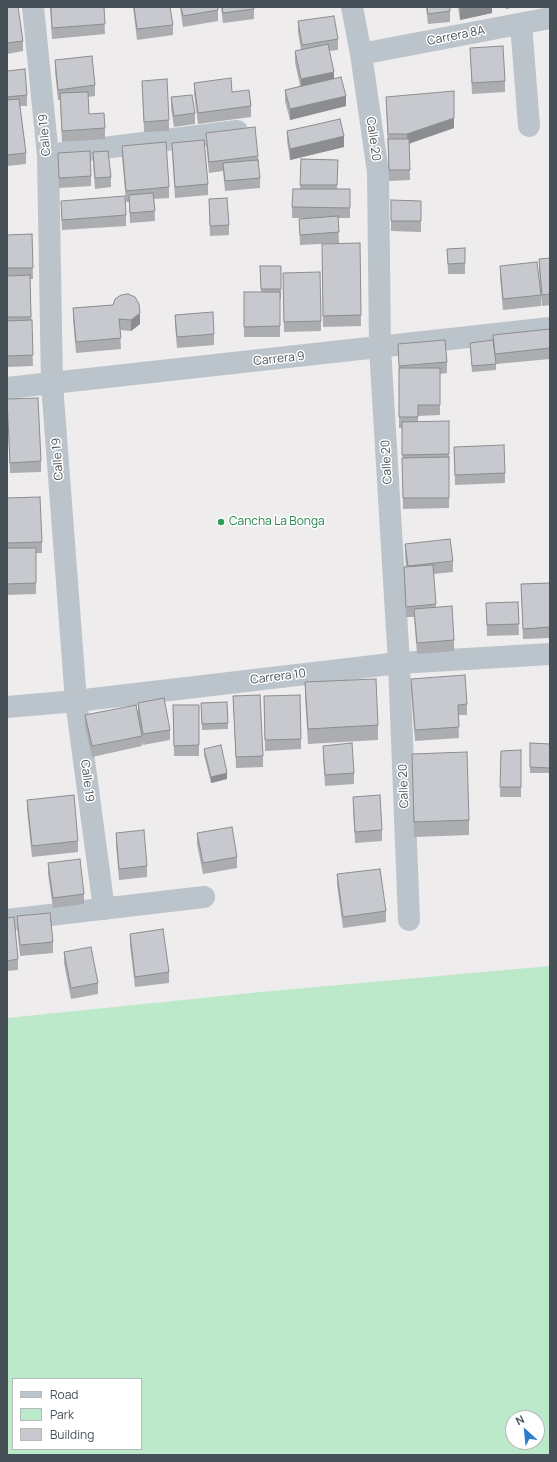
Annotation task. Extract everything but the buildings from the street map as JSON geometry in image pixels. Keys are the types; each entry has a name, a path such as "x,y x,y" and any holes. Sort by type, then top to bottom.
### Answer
{"street":[{"name":"Calle 19","path":"33,7 48,156 52,384 76,701 104,909"},
{"name":"Calle 20","path":"352,7 361,54 378,172 380,348 399,663 409,920"},
{"name":"Carrera 8A","path":"361,54 550,18"},
{"path":"521,24 529,126"},
{"path":"48,156 250,129"},
{"name":"Carrera 9","path":"7,388 380,348 550,328"},
{"name":"Carrera 10","path":"7,707 76,701 399,663 550,654"},
{"path":"7,920 204,896"}],"green space":[{"path":"550,966 550,1455 7,1455 7,1018 261,992"}],"place":[{"name":"Cancha La Bonga","path":"221,522"}]}
